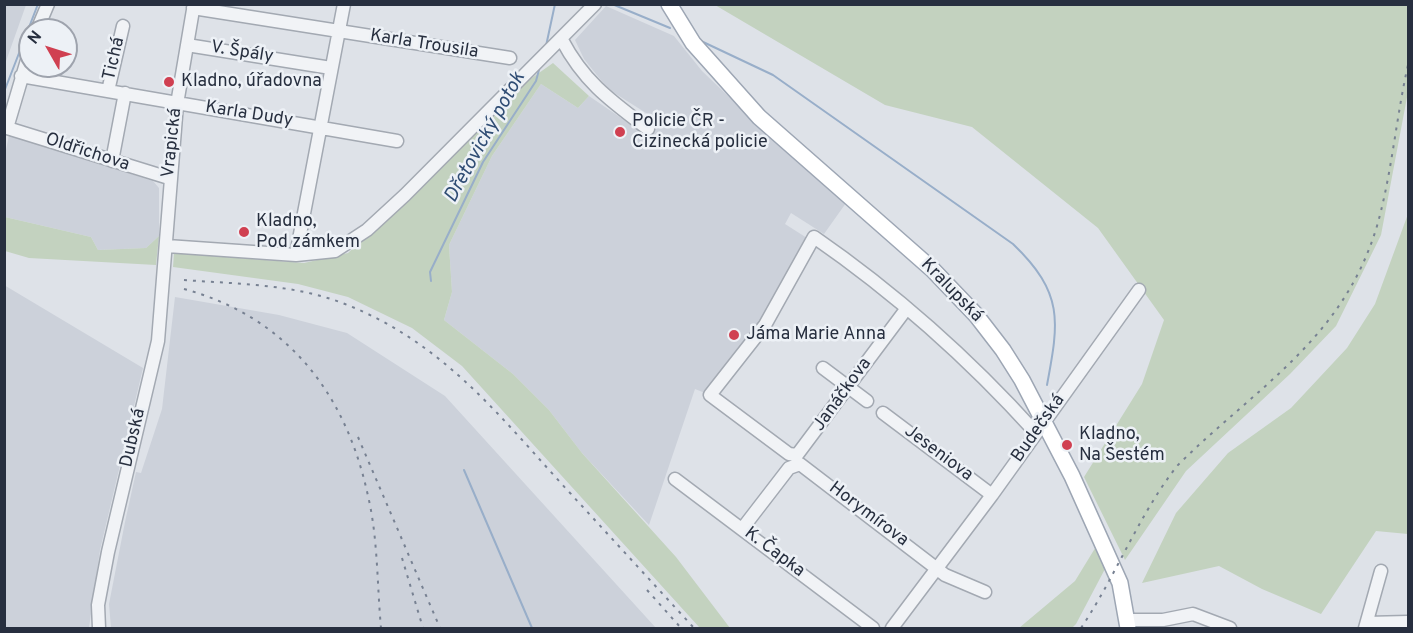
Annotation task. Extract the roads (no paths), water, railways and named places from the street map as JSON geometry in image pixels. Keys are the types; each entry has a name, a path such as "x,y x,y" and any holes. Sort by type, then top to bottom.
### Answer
{"main road":[{"name":"Kralupská","path":"669,4 693,43 759,117 933,270 976,315 1003,350 1040,427 1072,476 1119,582 1127,624"}],"street":[{"path":"42,18 48,4"},
{"path":"296,255 344,4"},
{"path":"167,246 296,255 335,250 367,230 558,44 595,4"},
{"name":"Karla Trousila","path":"194,7 339,33 510,58"},
{"name":"Vrapická","path":"167,246 169,178 177,104 194,7"},
{"name":"Tichá","path":"108,91 123,26"},
{"path":"558,44 598,91 648,129"},
{"name":"V. Špály","path":"188,45 331,68"},
{"path":"6,127 20,78"},
{"name":"Karla Dudy","path":"33,78 397,141"},
{"path":"112,161 125,93"},
{"name":"Oldřichova","path":"6,127 169,178"},
{"name":"Kralupská","path":"710,395 765,325 814,237 867,274 1002,396 1040,427"},
{"name":"Dubská","path":"99,628 98,605 108,552 158,341 167,246"},
{"name":"Budečská","path":"892,628 939,568 1139,290"},
{"name":"Janáčkova","path":"742,529 799,458 907,308"},
{"path":"823,368 867,401"},
{"name":"Horymírova","path":"710,395 789,454 799,458 803,465 939,568"},
{"name":"Jeseniova","path":"883,413 992,495"},
{"name":"K. Čapka","path":"675,479 873,628"},
{"path":"939,568 945,575 985,592"},
{"path":"1381,571 1366,626 1408,622"},
{"name":"Kralupská","path":"1127,624 1151,625 1193,614 1230,628"}],"waterway":[{"path":"4,92 38,4"},
{"name":"Dřetovický potok","path":"546,46 555,4"},
{"path":"612,4 670,28"},
{"path":"701,41 773,75 1013,244 1042,278 1054,309 1054,343 1047,385"},
{"name":"Dřetovický potok","path":"431,281 430,272 483,162 536,81 540,66"},
{"name":"Dřetovický potok","path":"464,470 532,628"}],"railway":[{"path":"1081,628 1150,505 1177,466 1294,360 1342,301 1362,266 1377,226 1408,65"},
{"path":"184,280 266,286 326,297 379,319 409,337 437,357 488,403 694,628"},
{"path":"184,289 221,302 253,319 282,340 306,364 327,393 344,424 358,459 368,496 375,545 381,628"},
{"path":"358,437 440,628"},
{"path":"402,558 423,628"},
{"path":"647,590 681,628"}],"place":[{"name":"Kladno, úřadovna","path":"169,82"},
{"name":"Policie ČR - Cizinecká policie","path":"620,132"},
{"name":"Kladno, Pod zámkem","path":"244,232"},
{"name":"Jáma Marie Anna","path":"734,335"},
{"name":"Kladno, Na Šestém","path":"1067,445"}]}
